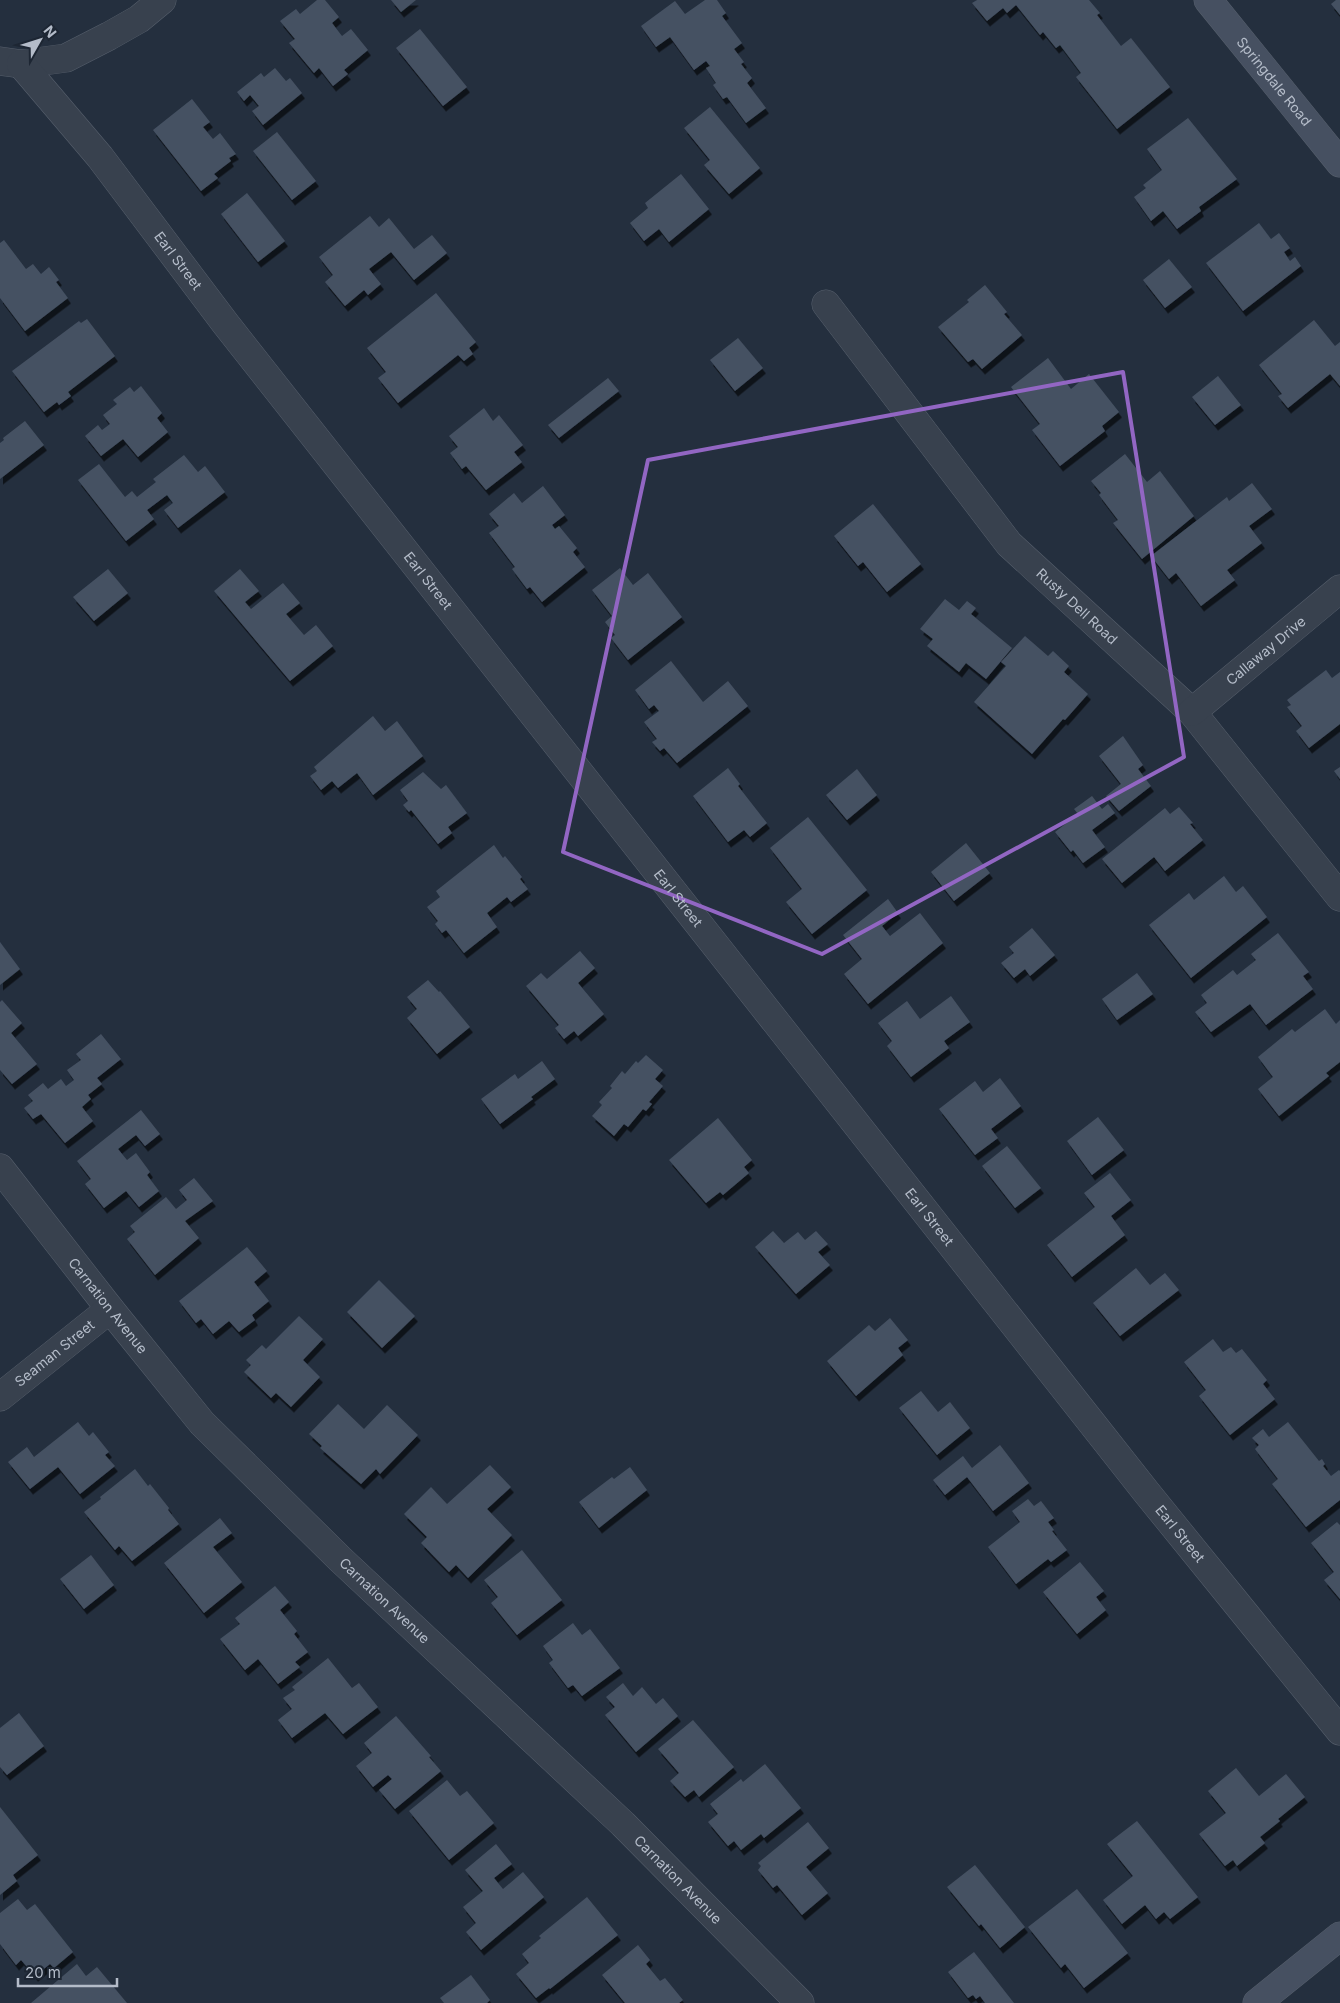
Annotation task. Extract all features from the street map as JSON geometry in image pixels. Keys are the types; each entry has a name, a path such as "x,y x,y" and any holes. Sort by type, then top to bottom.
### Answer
{"street":[{"path":"10,63 66,58 139,19 162,0"},
{"name":"Springdale Road","path":"1208,0 1340,163"},
{"name":"Earl Street","path":"10,63 100,157 238,339 1147,1493 1340,1731"},
{"name":"Rusty Dell Road","path":"826,304 1009,544 1192,712 1340,897"},
{"name":"Callaway Drive","path":"1192,712 1340,589"},
{"name":"Carnation Avenue","path":"0,1168 202,1424 340,1559 623,1824 800,2003"},
{"name":"Seaman Street","path":"0,1397 110,1309"},
{"path":"1257,2003 1340,1936"}],"highlighted area":[{"path":"1123,372 1184,757 822,954 563,852 648,460"}],"building":[{"path":"317,0 325,0 339,17 332,23 342,36 351,29 368,50 344,70 348,74 333,86 319,68 314,73 289,43 295,39 280,21 296,9 300,14"},
{"path":"391,0 416,0 401,12"},
{"path":"705,0 717,0 726,13 722,16 742,43 734,49 744,62 741,64 752,78 747,83 766,108 746,123 727,97 723,99 713,85 716,83 706,68 710,66 706,61 694,70 670,37 656,47 641,26 675,1 685,14"},
{"path":"977,0 1089,0 1100,13 1097,15 1121,46 1131,38 1170,87 1117,129 1076,77 1081,73 1060,45 1056,48 1043,32 1040,35 1016,5 1007,13 1003,8 987,21 972,3"},
{"path":"1336,0 1340,0 1340,15 1331,4"},
{"path":"420,29 467,87 443,106 396,48"},
{"path":"275,68 286,81 290,78 302,93 263,125 252,111 259,106 250,95 244,101 237,92 261,73 264,77"},
{"path":"192,99 210,122 203,127 213,139 220,133 236,154 229,158 231,161 214,174 218,178 201,191 153,130"},
{"path":"710,107 760,168 729,194 704,165 710,160 684,128"},
{"path":"1188,118 1237,179 1199,207 1201,211 1177,229 1163,211 1151,221 1134,197 1146,188 1143,185 1162,170 1147,149"},
{"path":"277,132 316,181 292,200 253,151"},
{"path":"681,174 709,209 669,242 659,229 644,241 630,223 648,208 645,203"},
{"path":"247,193 285,241 258,262 221,214"},
{"path":"370,216 379,227 389,218 414,249 432,235 447,253 414,280 391,252 369,269 381,284 368,295 364,290 345,306 325,282 333,275 319,257"},
{"path":"1259,223 1271,239 1279,233 1290,248 1284,252 1290,261 1295,257 1301,266 1243,311 1206,263"},
{"path":"4,240 26,269 33,264 41,274 49,267 59,280 56,282 68,298 25,331 0,298 0,243"},
{"path":"1169,259 1192,287 1165,308 1143,280"},
{"path":"985,285 1007,312 1004,314 1022,335 982,369 973,359 968,362 938,327 969,302 967,300"},
{"path":"436,293 476,342 469,348 473,354 464,361 458,355 398,403 378,378 386,372 367,348"},
{"path":"87,319 115,356 68,392 71,396 59,405 57,402 44,412 12,371 79,321 81,323"},
{"path":"1314,320 1335,346 1340,342 1340,386 1330,374 1288,408 1278,396 1282,394 1259,365"},
{"path":"738,338 763,368 735,391 710,360"},
{"path":"1048,358 1071,389 1089,374 1119,412 1102,426 1105,431 1060,466 1032,430 1040,424 1011,387"},
{"path":"1218,376 1241,405 1215,425 1192,397"},
{"path":"608,378 619,391 559,438 548,425"},
{"path":"141,386 162,413 157,418 168,432 138,457 123,439 101,456 85,436 98,425 102,430 110,424 103,415 117,404 113,400 130,387 134,392"},
{"path":"484,408 493,421 499,415 523,445 514,452 522,462 486,490 466,466 462,469 450,453 458,447 449,436"},
{"path":"25,421 44,445 0,479 0,443 4,440 3,438"},
{"path":"1125,454 1147,482 1160,471 1194,516 1142,559 1113,523 1118,520 1091,481"},
{"path":"184,455 198,472 205,466 225,492 178,528 164,510 173,503 167,495 147,510 154,519 126,541 78,480 99,464 125,497 132,491 137,497 156,482 153,479"},
{"path":"1252,483 1272,509 1249,526 1262,543 1227,570 1235,580 1201,606 1176,573 1169,579 1151,556 1227,497 1229,501"},
{"path":"543,486 565,515 552,525 555,529 559,526 577,548 573,552 585,567 542,602 530,587 527,589 512,569 515,567 489,533 499,526 489,514 514,493 522,503"},
{"path":"873,504 921,564 887,592 863,562 858,566 834,536"},
{"path":"620,568 633,585 648,573 682,617 628,660 611,638 615,635 605,622 612,616 592,590"},
{"path":"108,569 128,593 94,621 73,597"},
{"path":"240,569 259,591 245,602 251,609 283,583 300,603 286,614 304,635 316,625 333,646 290,681 214,591"},
{"path":"945,599 959,610 967,601 976,608 971,614 1012,648 986,679 966,663 959,672 927,646 933,639 920,629"},
{"path":"1025,636 1048,656 1053,651 1069,666 1064,672 1088,694 1032,754 974,702 1006,666 1001,662"},
{"path":"671,661 703,702 728,681 748,706 677,763 664,748 660,751 652,742 657,739 644,722 659,711 654,705 649,709 635,690"},
{"path":"1326,670 1332,678 1340,672 1340,724 1309,748 1296,731 1302,726 1287,707 1291,705 1287,700"},
{"path":"373,716 385,731 397,721 423,756 373,795 357,773 338,788 332,781 321,790 310,776 317,771 314,767"},
{"path":"1123,736 1143,765 1138,769 1151,786 1119,811 1106,796 1121,784 1099,756"},
{"path":"1340,767 1340,779 1334,771"},
{"path":"728,768 740,784 738,786 767,823 750,837 744,830 728,842 693,796"},
{"path":"857,769 877,795 847,820 826,795"},
{"path":"423,772 441,789 446,785 467,813 448,827 452,833 438,844 411,810 409,812 403,805 408,801 400,790"},
{"path":"1092,796 1102,809 1108,804 1115,813 1092,830 1105,847 1083,863 1073,850 1071,852 1055,832 1078,814 1074,809"},
{"path":"1179,807 1193,823 1190,824 1203,840 1165,871 1154,857 1122,883 1102,859 1165,808 1170,814"},
{"path":"808,817 867,890 812,934 786,902 802,889 770,848"},
{"path":"966,843 990,873 954,901 931,872"},
{"path":"494,845 503,858 505,856 522,877 520,879 528,889 511,902 507,897 487,913 497,927 464,953 446,930 442,933 435,924 438,921 427,907 440,897 436,891"},
{"path":"1224,876 1236,892 1243,886 1267,917 1191,978 1149,925 1189,893 1194,900"},
{"path":"888,899 898,913 882,926 890,936 920,913 943,943 868,1004 844,974 862,959 843,935"},
{"path":"1032,928 1055,955 1030,976 1025,969 1014,978 1001,963 1014,953 1009,947"},
{"path":"1278,933 1309,972 1303,976 1313,989 1266,1025 1250,1004 1211,1032 1195,1012 1207,1003 1201,995 1233,970 1237,975 1256,960 1251,954"},
{"path":"0,942 20,969 0,985"},
{"path":"580,951 595,968 578,983 604,1014 578,1036 574,1031 564,1039 555,1028 559,1025 526,986 541,973 547,979"},
{"path":"1137,973 1153,994 1117,1020 1102,999"},
{"path":"428,980 440,991 470,1027 437,1054 407,1018 417,1009 407,997"},
{"path":"951,996 970,1022 944,1041 949,1048 911,1077 887,1046 892,1041 878,1023 907,1001 920,1019"},
{"path":"2,1000 22,1023 11,1033 37,1064 12,1084 0,1070 0,1002"},
{"path":"1325,1009 1336,1024 1340,1020 1340,1062 1326,1073 1329,1076 1279,1116 1258,1089 1273,1077 1258,1057 1292,1029 1295,1032"},
{"path":"101,1034 121,1059 97,1078 102,1084 88,1095 91,1099 82,1107 93,1121 65,1143 41,1114 33,1119 24,1108 33,1101 28,1095 43,1083 48,1089 61,1079 66,1086 74,1080 67,1070 81,1060 76,1054"},
{"path":"646,1055 663,1070 655,1079 663,1086 649,1102 652,1104 646,1111 643,1109 628,1127 624,1124 614,1136 592,1116 602,1105 599,1102 612,1088 610,1086 622,1071 625,1074 636,1061 638,1063"},
{"path":"542,1061 555,1079 531,1097 533,1099 500,1124 481,1099 515,1074 518,1079"},
{"path":"1000,1078 1021,1106 991,1129 998,1138 975,1155 939,1109 975,1081 983,1092"},
{"path":"141,1110 160,1134 145,1146 136,1135 118,1149 127,1160 136,1153 150,1172 147,1175 159,1191 139,1207 126,1191 104,1208 85,1184 91,1179 77,1161"},
{"path":"1098,1117 1124,1150 1092,1175 1067,1141"},
{"path":"718,1118 752,1160 744,1167 749,1173 723,1195 720,1192 706,1203 669,1160"},
{"path":"1007,1146 1041,1188 1015,1208 982,1166"},
{"path":"1110,1173 1131,1200 1111,1216 1125,1235 1072,1277 1047,1245 1095,1207 1084,1193"},
{"path":"194,1178 213,1201 185,1221 199,1238 155,1275 127,1239 135,1232 130,1226 166,1197 176,1209 187,1200 179,1190"},
{"path":"773,1231 784,1243 798,1232 805,1240 816,1231 828,1244 818,1252 830,1265 796,1294 755,1247"},
{"path":"247,1247 267,1271 254,1282 269,1301 252,1315 255,1320 239,1332 229,1321 213,1334 201,1319 196,1323 179,1301"},
{"path":"1136,1268 1150,1285 1165,1273 1179,1290 1120,1336 1093,1303"},
{"path":"379,1280 415,1316 382,1348 347,1312"},
{"path":"299,1316 323,1339 303,1360 320,1377 291,1407 276,1393 271,1398 244,1372 251,1365 246,1360 262,1345 266,1349"},
{"path":"890,1318 908,1340 898,1348 903,1355 856,1396 827,1361 869,1325 875,1331"},
{"path":"1213,1339 1223,1352 1231,1347 1236,1353 1242,1349 1267,1380 1263,1384 1275,1399 1230,1435 1199,1396 1206,1390 1184,1362"},
{"path":"921,1391 938,1412 950,1402 970,1428 937,1455 899,1408"},
{"path":"338,1404 364,1429 387,1405 418,1435 380,1474 376,1469 361,1484 320,1448 322,1446 309,1434"},
{"path":"78,1422 89,1436 93,1432 109,1452 105,1455 115,1466 80,1494 58,1467 30,1489 8,1462 27,1447 34,1457"},
{"path":"1288,1422 1319,1461 1322,1459 1325,1464 1323,1466 1331,1476 1340,1471 1340,1500 1306,1527 1272,1484 1278,1479 1255,1449 1259,1445 1252,1438 1263,1429 1269,1437"},
{"path":"1000,1445 1029,1483 993,1511 967,1477 945,1495 933,1480 963,1456 972,1468"},
{"path":"490,1465 511,1487 487,1509 512,1535 468,1578 456,1565 449,1572 421,1543 427,1537 404,1514 431,1487 447,1504"},
{"path":"630,1467 647,1490 599,1528 579,1502 612,1477 614,1479"},
{"path":"135,1469 148,1486 150,1484 179,1524 132,1561 119,1546 115,1550 84,1512"},
{"path":"1028,1499 1034,1506 1041,1501 1054,1518 1048,1522 1054,1530 1052,1531 1067,1550 1051,1562 1048,1559 1016,1584 988,1547 1020,1522 1012,1511"},
{"path":"220,1518 232,1533 213,1547 242,1582 204,1613 164,1563"},
{"path":"1337,1522 1340,1525 1340,1599 1324,1580 1334,1572 1311,1543"},
{"path":"522,1550 562,1600 517,1635 491,1603 498,1597 484,1580"},
{"path":"91,1555 114,1585 84,1609 60,1579"},
{"path":"1080,1562 1104,1591 1096,1597 1106,1610 1077,1634 1043,1592"},
{"path":"275,1586 289,1602 280,1610 297,1631 294,1634 308,1652 295,1662 300,1667 278,1684 258,1659 245,1670 220,1639 240,1624 235,1618"},
{"path":"573,1623 582,1635 590,1629 620,1668 582,1696 573,1685 568,1688 549,1663 553,1660 543,1646"},
{"path":"328,1658 352,1688 359,1683 378,1707 343,1734 325,1713 292,1738 278,1720 292,1709 283,1698 295,1690 292,1687"},
{"path":"623,1683 633,1696 642,1687 656,1704 663,1698 678,1716 636,1752 605,1715 615,1707 606,1697"},
{"path":"19,1713 44,1746 7,1775 0,1767 0,1728"},
{"path":"396,1716 431,1756 429,1757 441,1771 395,1809 379,1790 392,1779 388,1775 373,1787 356,1766 372,1753 364,1743"},
{"path":"693,1720 734,1767 699,1797 694,1790 685,1797 670,1781 679,1773 658,1749"},
{"path":"765,1764 801,1808 764,1838 761,1834 741,1850 734,1841 728,1846 708,1822 718,1814 710,1804 741,1779 743,1782"},
{"path":"1236,1768 1259,1796 1286,1774 1305,1797 1260,1837 1265,1843 1237,1866 1233,1860 1225,1866 1199,1834 1226,1813 1208,1791"},
{"path":"447,1780 460,1796 467,1791 494,1823 449,1860 409,1811"},
{"path":"0,1807 38,1855 13,1875 17,1881 0,1895"},
{"path":"1137,1821 1198,1897 1170,1919 1164,1912 1156,1919 1145,1905 1122,1924 1103,1900 1133,1876 1107,1844"},
{"path":"808,1822 829,1848 806,1867 828,1893 802,1915 777,1885 773,1888 758,1870 761,1866 758,1863"},
{"path":"496,1844 512,1864 494,1878 503,1889 523,1872 544,1897 481,1950 466,1932 476,1923 463,1907 483,1891 465,1870"},
{"path":"975,1865 1025,1927 1000,1948 947,1887"},
{"path":"1077,1889 1128,1953 1084,1988 1065,1964 1061,1968 1028,1927"},
{"path":"587,1897 618,1935 536,1998 516,1974 529,1963 522,1954 541,1938 539,1936"},
{"path":"18,1899 27,1910 35,1904 73,1952 54,1968 50,1964 35,1976 21,1960 16,1965 0,1944 0,1913"},
{"path":"638,1945 650,1960 646,1964 660,1981 665,1978 683,2000 679,2003 625,2003 602,1975"},
{"path":"974,1952 1014,2003 985,2003 980,1996 976,1999 973,1995 968,1998 948,1972"},
{"path":"77,1964 86,1976 97,1967 127,2003 31,2003"},
{"path":"471,1975 490,2000 487,2003 444,2003 440,1998"}]}
